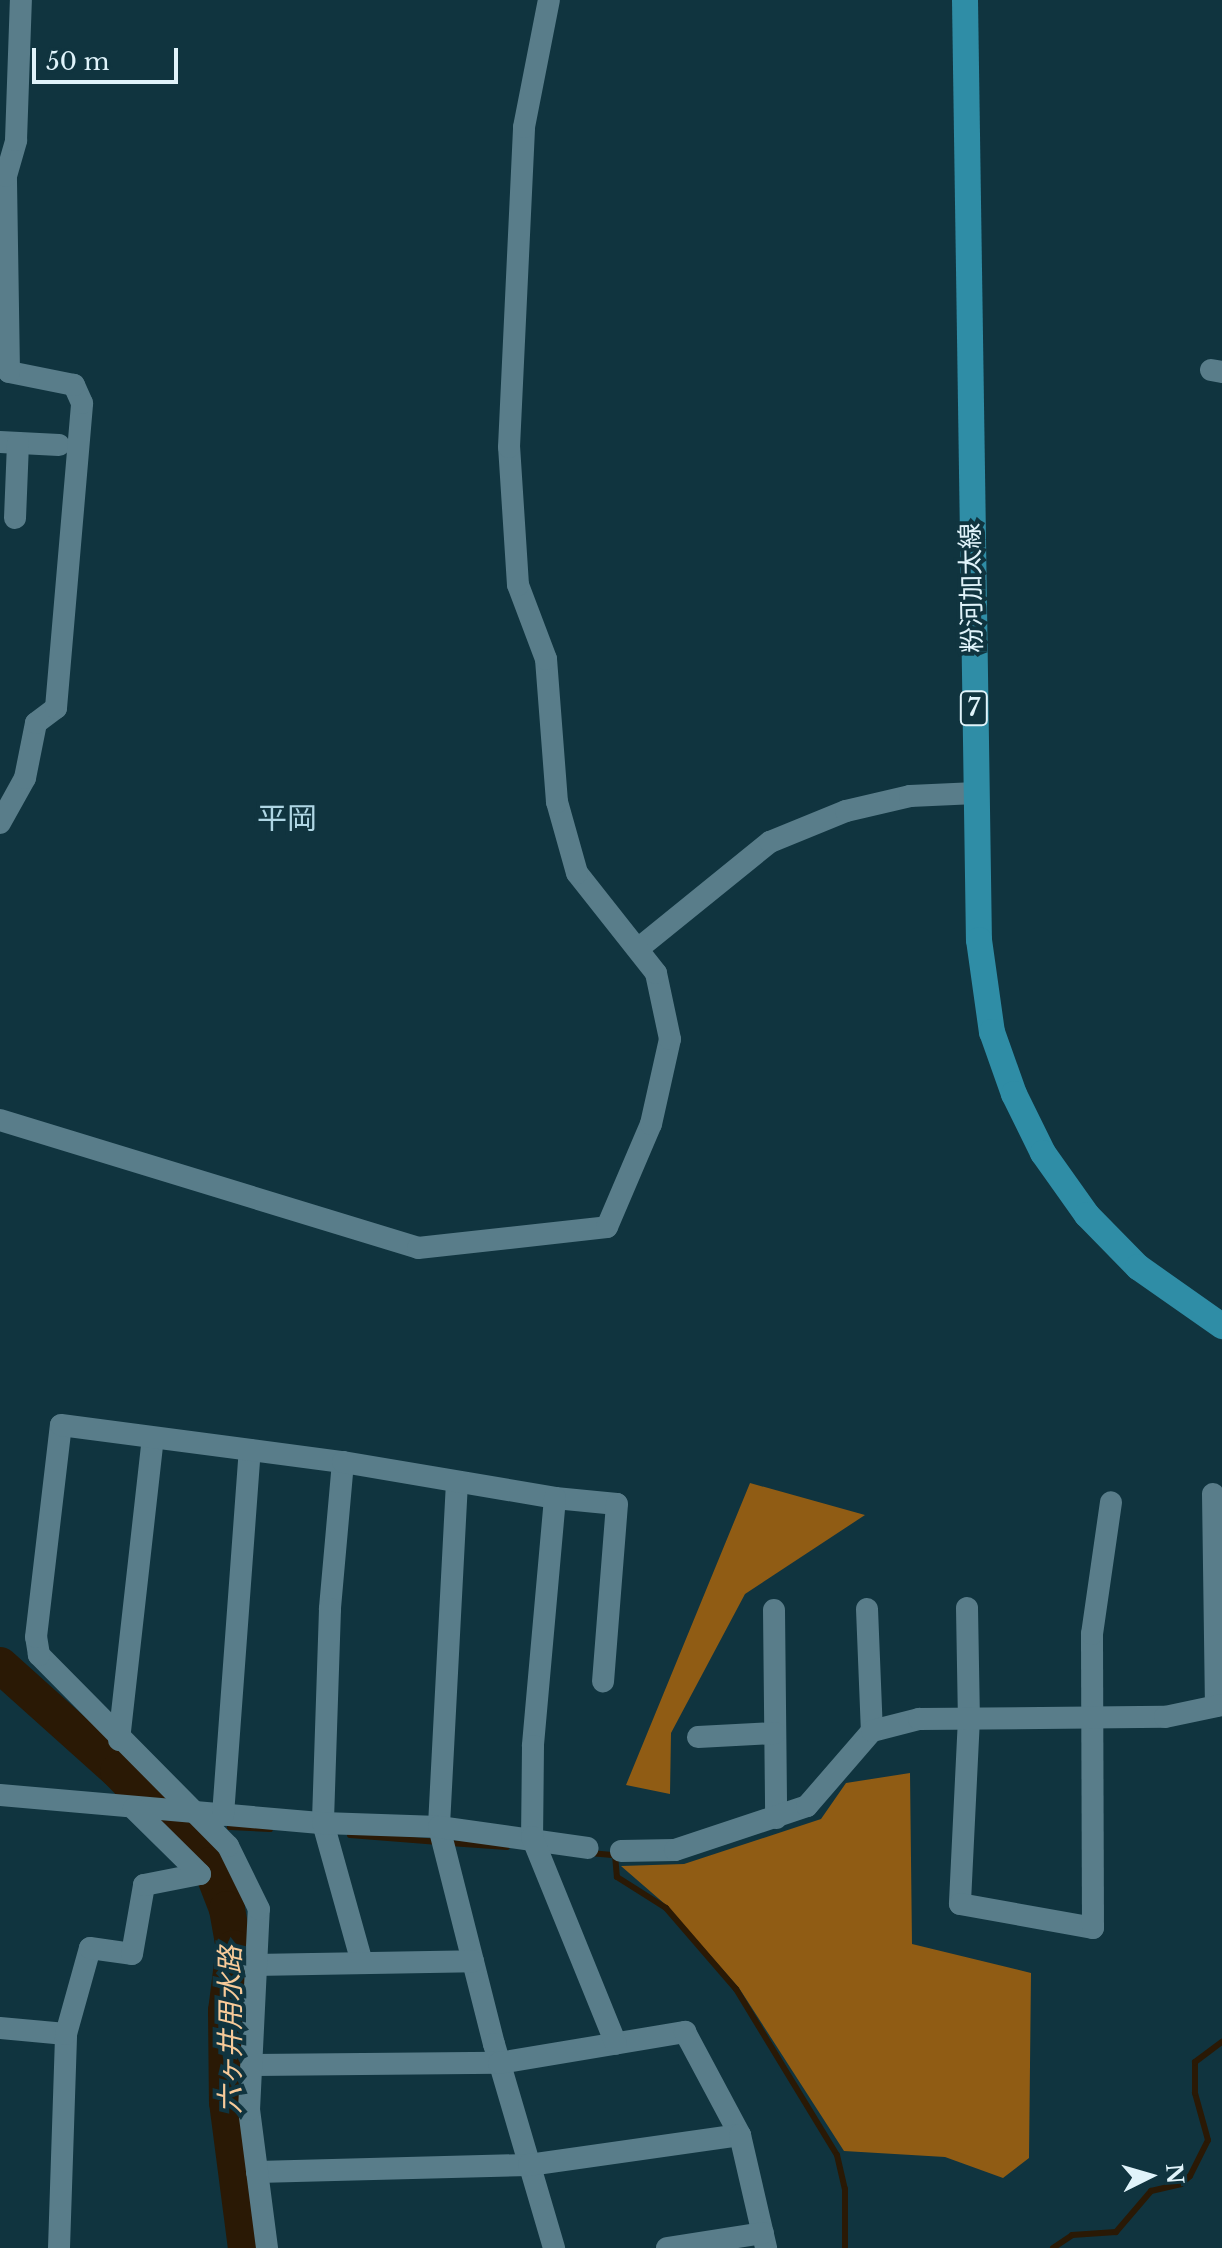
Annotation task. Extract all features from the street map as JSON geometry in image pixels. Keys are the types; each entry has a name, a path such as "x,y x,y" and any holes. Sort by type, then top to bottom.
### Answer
{"main road":[{"name":"粉河加太線","path":"965,0 979,940 992,1032 1014,1094 1043,1153 1087,1215 1138,1267 1222,1326"}],"street":[{"path":"0,823 25,778 36,723 56,708 82,403 74,385 9,372 6,176 16,140 21,0"},
{"path":"0,1120 418,1248 607,1227 651,1124 670,1039 656,973 577,873 557,802 546,659 518,585 509,447 524,127 549,0"},
{"path":"15,518 9,442 59,445"},
{"path":"639,948 770,842 846,811 910,796 976,793"},
{"path":"267,2248 249,2110 254,2065 254,1965 259,1909 250,1884 228,1846 189,1811 39,1655 36,1637 61,1425 343,1462 555,1498 617,1504 603,1681"},
{"path":"119,1740 153,1438"},
{"path":"223,1815 250,1450"},
{"path":"343,1462 330,1609 323,1823 362,1963"},
{"path":"457,1482 439,1827 499,2063 554,2248"},
{"path":"621,1851 675,1850 807,1806 872,1731 919,1719 1165,1717 1219,1706 1213,1494"},
{"path":"555,1498 533,1746 532,1837 616,2044"},
{"path":"967,1608 969,1718 960,1904 1093,1928 1095,1717 1092,1634 1111,1502"},
{"path":"867,1609 872,1731"},
{"path":"774,1610 776,1818"},
{"path":"698,1737 775,1733"},
{"path":"0,1795 323,1823 439,1827 532,1837 588,1848"},
{"path":"59,2248 66,2034 90,1948 132,1954 144,1885 200,1874 134,1809"},
{"path":"254,1965 473,1961"},
{"path":"0,2028 66,2034"},
{"path":"254,2065 499,2063 685,2032 740,2135 764,2240 667,2248"},
{"path":"257,2172 529,2165 740,2135"}],"shaded area":[{"path":"750,1483 865,1515 745,1594 671,1733 670,1794 626,1785"},
{"path":"910,1773 912,1944 1031,1973 1029,2158 1003,2178 945,2157 844,2151 739,1988 666,1905 621,1866 684,1864 821,1819 846,1783"}],"waterway":[{"name":"六ヶ井用水路","path":"0,1665 118,1771 210,1865 227,1909 234,1948 226,2011 227,2102 246,2248"},
{"path":"230,1827 270,1829"},
{"path":"350,1835 439,1842"},
{"path":"450,1843 507,1847"},
{"path":"590,1853 615,1855 617,1877 666,1908 736,1989 837,2155 845,2189 845,2248"},
{"path":"1053,2248 1072,2235 1116,2232 1151,2191 1181,2184 1190,2176 1208,2140 1195,2093 1195,2062 1222,2042"}],"district":[{"name":"平岡","path":"287,819"}]}
